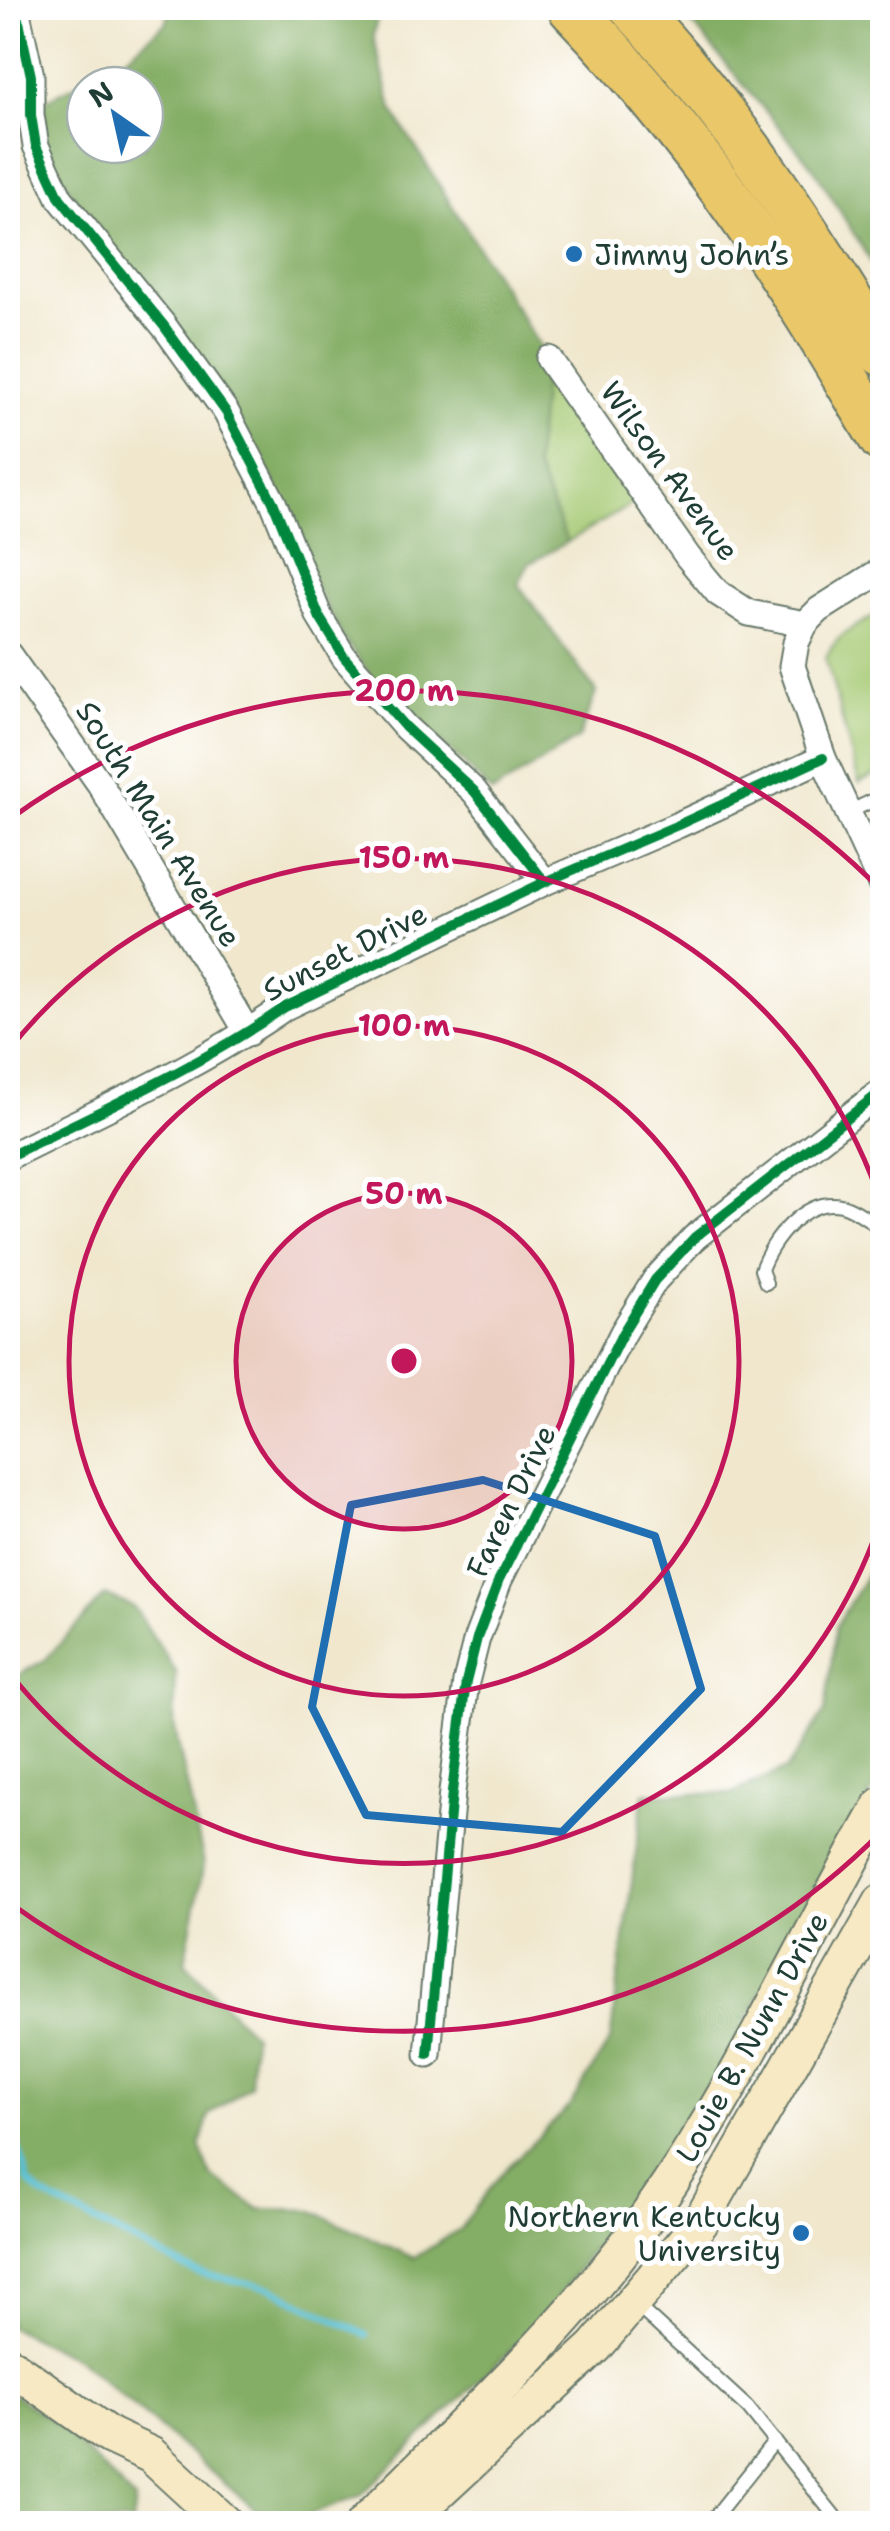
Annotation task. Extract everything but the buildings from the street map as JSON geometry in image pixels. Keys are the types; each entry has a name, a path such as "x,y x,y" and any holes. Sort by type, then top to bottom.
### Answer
{"highway":[{"path":"571,8 626,67 715,180 808,317 882,439"},
{"path":"633,8 676,53 758,159 800,218 882,353"}],"main road":[{"name":"Louie B. Nunn Drive","path":"382,2519 547,2337 641,2226 716,2109 882,1805"},
{"name":"Louie B. Nunn Drive","path":"382,2519 595,2347 700,2223 882,1902"},
{"path":"8,2364 110,2436 150,2455 210,2519 256,2524"},
{"path":"332,2524 382,2519"}],"street":[{"path":"16,8 31,76 36,146 60,198 164,326 226,412 273,502 320,618 344,657 405,727 474,791 544,882"},
{"name":"Wilson Avenue","path":"549,359 718,593 749,614 805,624"},
{"path":"882,570 818,610 805,624 796,643 792,666 822,758 882,886"},
{"name":"South Main Avenue","path":"8,654 100,784 248,1033"},
{"name":"Sunset Drive","path":"8,1157 248,1033 285,1006 544,882 678,826 822,758"},
{"name":"Faren Drive","path":"428,2054 466,1682 478,1633 499,1580 622,1332 655,1280 695,1237 882,1091"}],"lane":[{"path":"847,813 882,796"},
{"path":"766,1283 760,1270 766,1256 790,1225 816,1206 842,1205 882,1229"},
{"path":"634,2302 748,2408 841,2524"},
{"path":"709,2524 775,2442"}],"highlighted area":[{"path":"483,1480 655,1536 701,1689 562,1832 366,1815 312,1707 351,1505"}],"green space":[{"path":"169,8 380,8 373,36 393,111 540,347 543,380 535,466 567,542 529,564 518,584 596,692 579,738 492,793 381,689 343,638 316,587 273,479 100,242 44,146 42,102 65,90 65,165 165,165 165,65 114,65 167,22"},
{"path":"679,8 882,8 882,280 815,170"},
{"path":"543,380 634,503 567,542 535,466"},
{"path":"882,612 882,772 859,783 826,659 842,636"},
{"path":"882,1549 882,1775 818,1885 716,2078 540,2322 361,2495 299,2520 255,2509 78,2359 8,2326 8,1680 45,1660 105,1595 134,1607 176,1672 174,1725 204,1863 185,1962 253,2035 250,2085 209,2115 200,2145 211,2176 259,2209 311,2210 414,2258 460,2229 499,2176 569,2107 610,2041 644,1793 731,1794 787,1769 825,1711 836,1626"},
{"path":"8,2391 62,2428 135,2501 132,2523 8,2523"}],"waterway":[{"path":"8,2119 27,2181 42,2195 196,2273 270,2287 366,2335"}],"cycle path":[{"path":"16,8 31,76 36,146 60,198 164,326 226,412 273,502 320,618 344,657 405,727 474,791 545,882"},
{"path":"8,1157 184,1068 285,1007 545,882 823,758"},
{"path":"428,2054 466,1682 477,1638 499,1580 623,1332 655,1280 695,1237 882,1091"}],"place":[{"name":"Jimmy John’s","path":"574,254"},
{"name":"Northern Kentucky University","path":"801,2233"}]}
